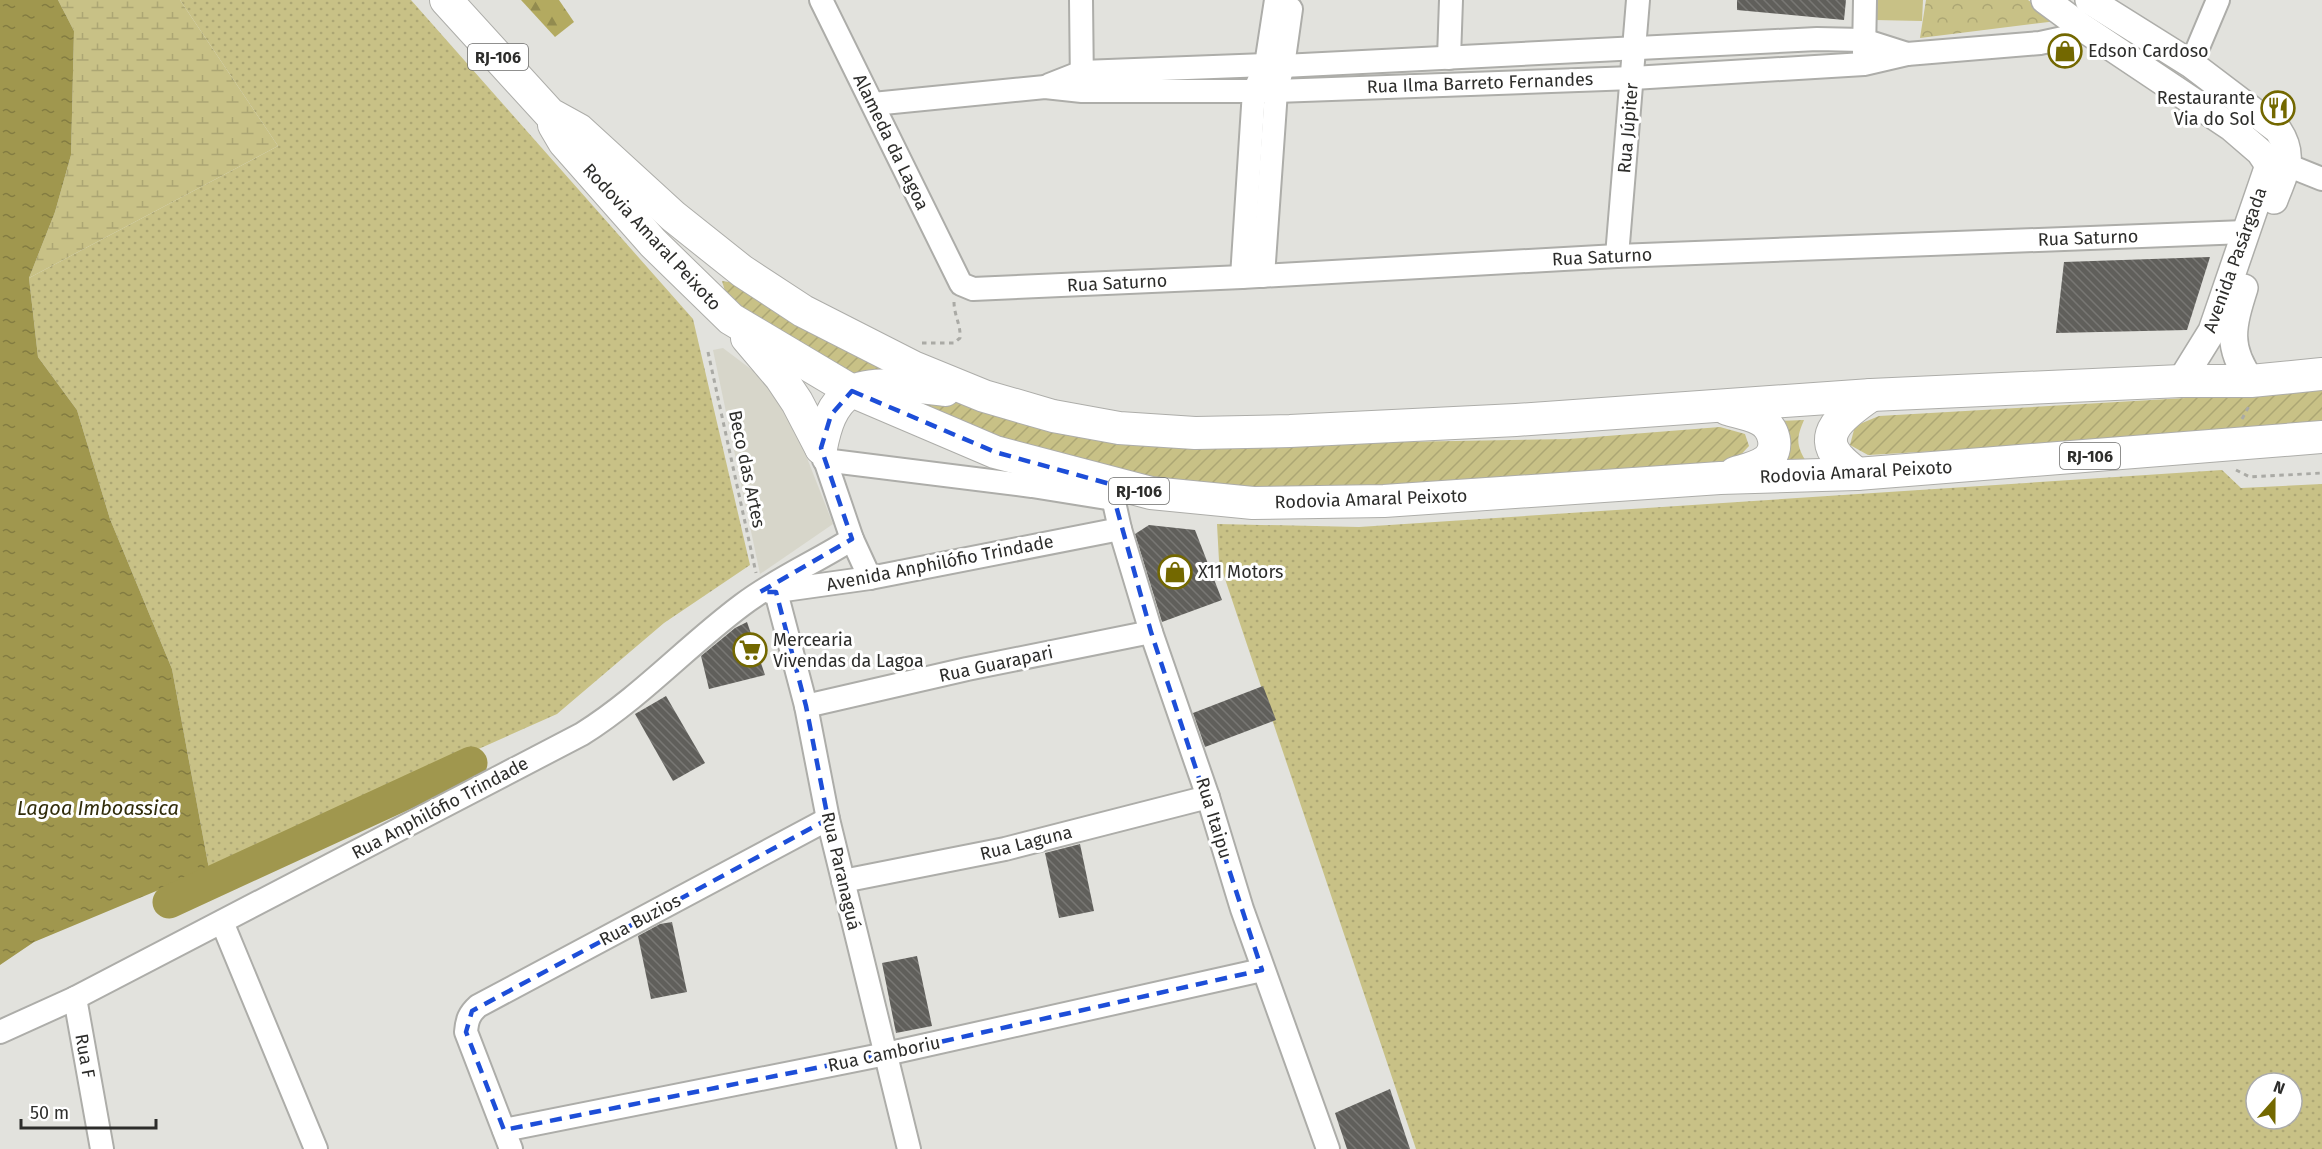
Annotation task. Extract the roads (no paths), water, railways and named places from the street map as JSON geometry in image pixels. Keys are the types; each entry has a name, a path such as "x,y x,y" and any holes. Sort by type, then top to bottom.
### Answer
{"highway":[{"name":"Rodovia Amaral Peixoto","path":"446,0 550,114 579,130 673,216 742,271 803,311 913,367 984,396 1053,416 1119,428 1195,433 1516,420 1871,395 2181,381 2258,380 2322,374"},
{"name":"Rodovia Amaral Peixoto","path":"550,114 557,131 594,176 653,243 731,320 852,392 995,452 1111,492 1253,503 1384,501 1720,478 1857,474 2227,455 2322,437"},
{"path":"731,320 781,378 797,402 823,454"},
{"path":"823,454 825,429 831,415 852,392 882,385 912,386 984,396"},
{"path":"1857,474 1837,457 1832,440 1833,431 1836,423 1871,395"},
{"path":"1718,406 1758,418 1770,429 1774,440 1774,448 1768,460 1720,478"}],"main road":[{"path":"2045,0 2231,127 2266,160 2278,167 2289,158 2285,140 2278,130 2191,64 2090,0"},
{"name":"Avenida Pasárgada","path":"2181,381 2212,331 2245,232 2278,167"},
{"name":"Avenida Pasárgada","path":"2258,380 2237,359 2232,333 2235,314 2278,167"}],"street":[{"name":"Alameda da Lagoa","path":"821,0 873,104 958,291"},
{"path":"1081,0 1082,82"},
{"path":"1275,66 1276,0"},
{"path":"1252,276 1265,91 1275,66 1292,0"},
{"path":"1449,58 1451,0"},
{"name":"Rua Júpiter","path":"1617,256 1638,0"},
{"path":"1864,64 1865,0"},
{"path":"2191,64 2218,0"},
{"name":"Rua Ilma Barreto Fernandes","path":"1082,82 1265,91 1633,78 1864,64 1907,54 2040,43 2063,38 2083,28"},
{"name":"Rua Ilma Barreto Fernandes","path":"873,104 1082,82 1275,66 1634,50 1817,39 1863,40 1907,54"},
{"path":"2278,167 2322,179"},
{"name":"Rua Saturno","path":"958,291 1617,256 2245,232"},
{"path":"870,578 852,539 823,454 1032,486 1111,492"},
{"name":"Rua Itaipu","path":"1111,492 1119,530 1151,632 1208,797 1320,1148"},
{"name":"Avenida Anphilófio Trindade","path":"764,588 870,578 1119,530"},
{"name":"Rua Anphilófio Trindade","path":"0,1032 75,998 582,734 610,716 764,588 852,539"},
{"name":"Rua Paranaguá","path":"764,588 806,705 828,819 909,1149"},
{"name":"Rua Guarapari","path":"806,705 967,669 1151,632"},
{"name":"Rua Laguna","path":"843,881 1005,849 1208,797"},
{"name":"Rua Buzios","path":"507,1140 466,1032 468,1018 478,1006 828,819"},
{"path":"222,922 316,1149"},
{"name":"Rua Camboriu","path":"507,1140 1262,970"},
{"name":"Rua F","path":"75,998 102,1149"}],"water":[{"name":"Lagoa Imboassica","path":"0,0 58,0 74,31 71,155 55,212 29,278 38,357 77,410 110,519 172,669 209,869 34,942 0,965"}],"waterway":[{"path":"169,902 471,763"}],"place":[{"name":"Edson Cardoso","path":"2065,51"},
{"name":"Restaurante Via do Sol","path":"2278,108"},
{"name":"X11 Motors","path":"1175,572"},
{"name":"Mercearia Vivendas da Lagoa","path":"750,650"}]}
